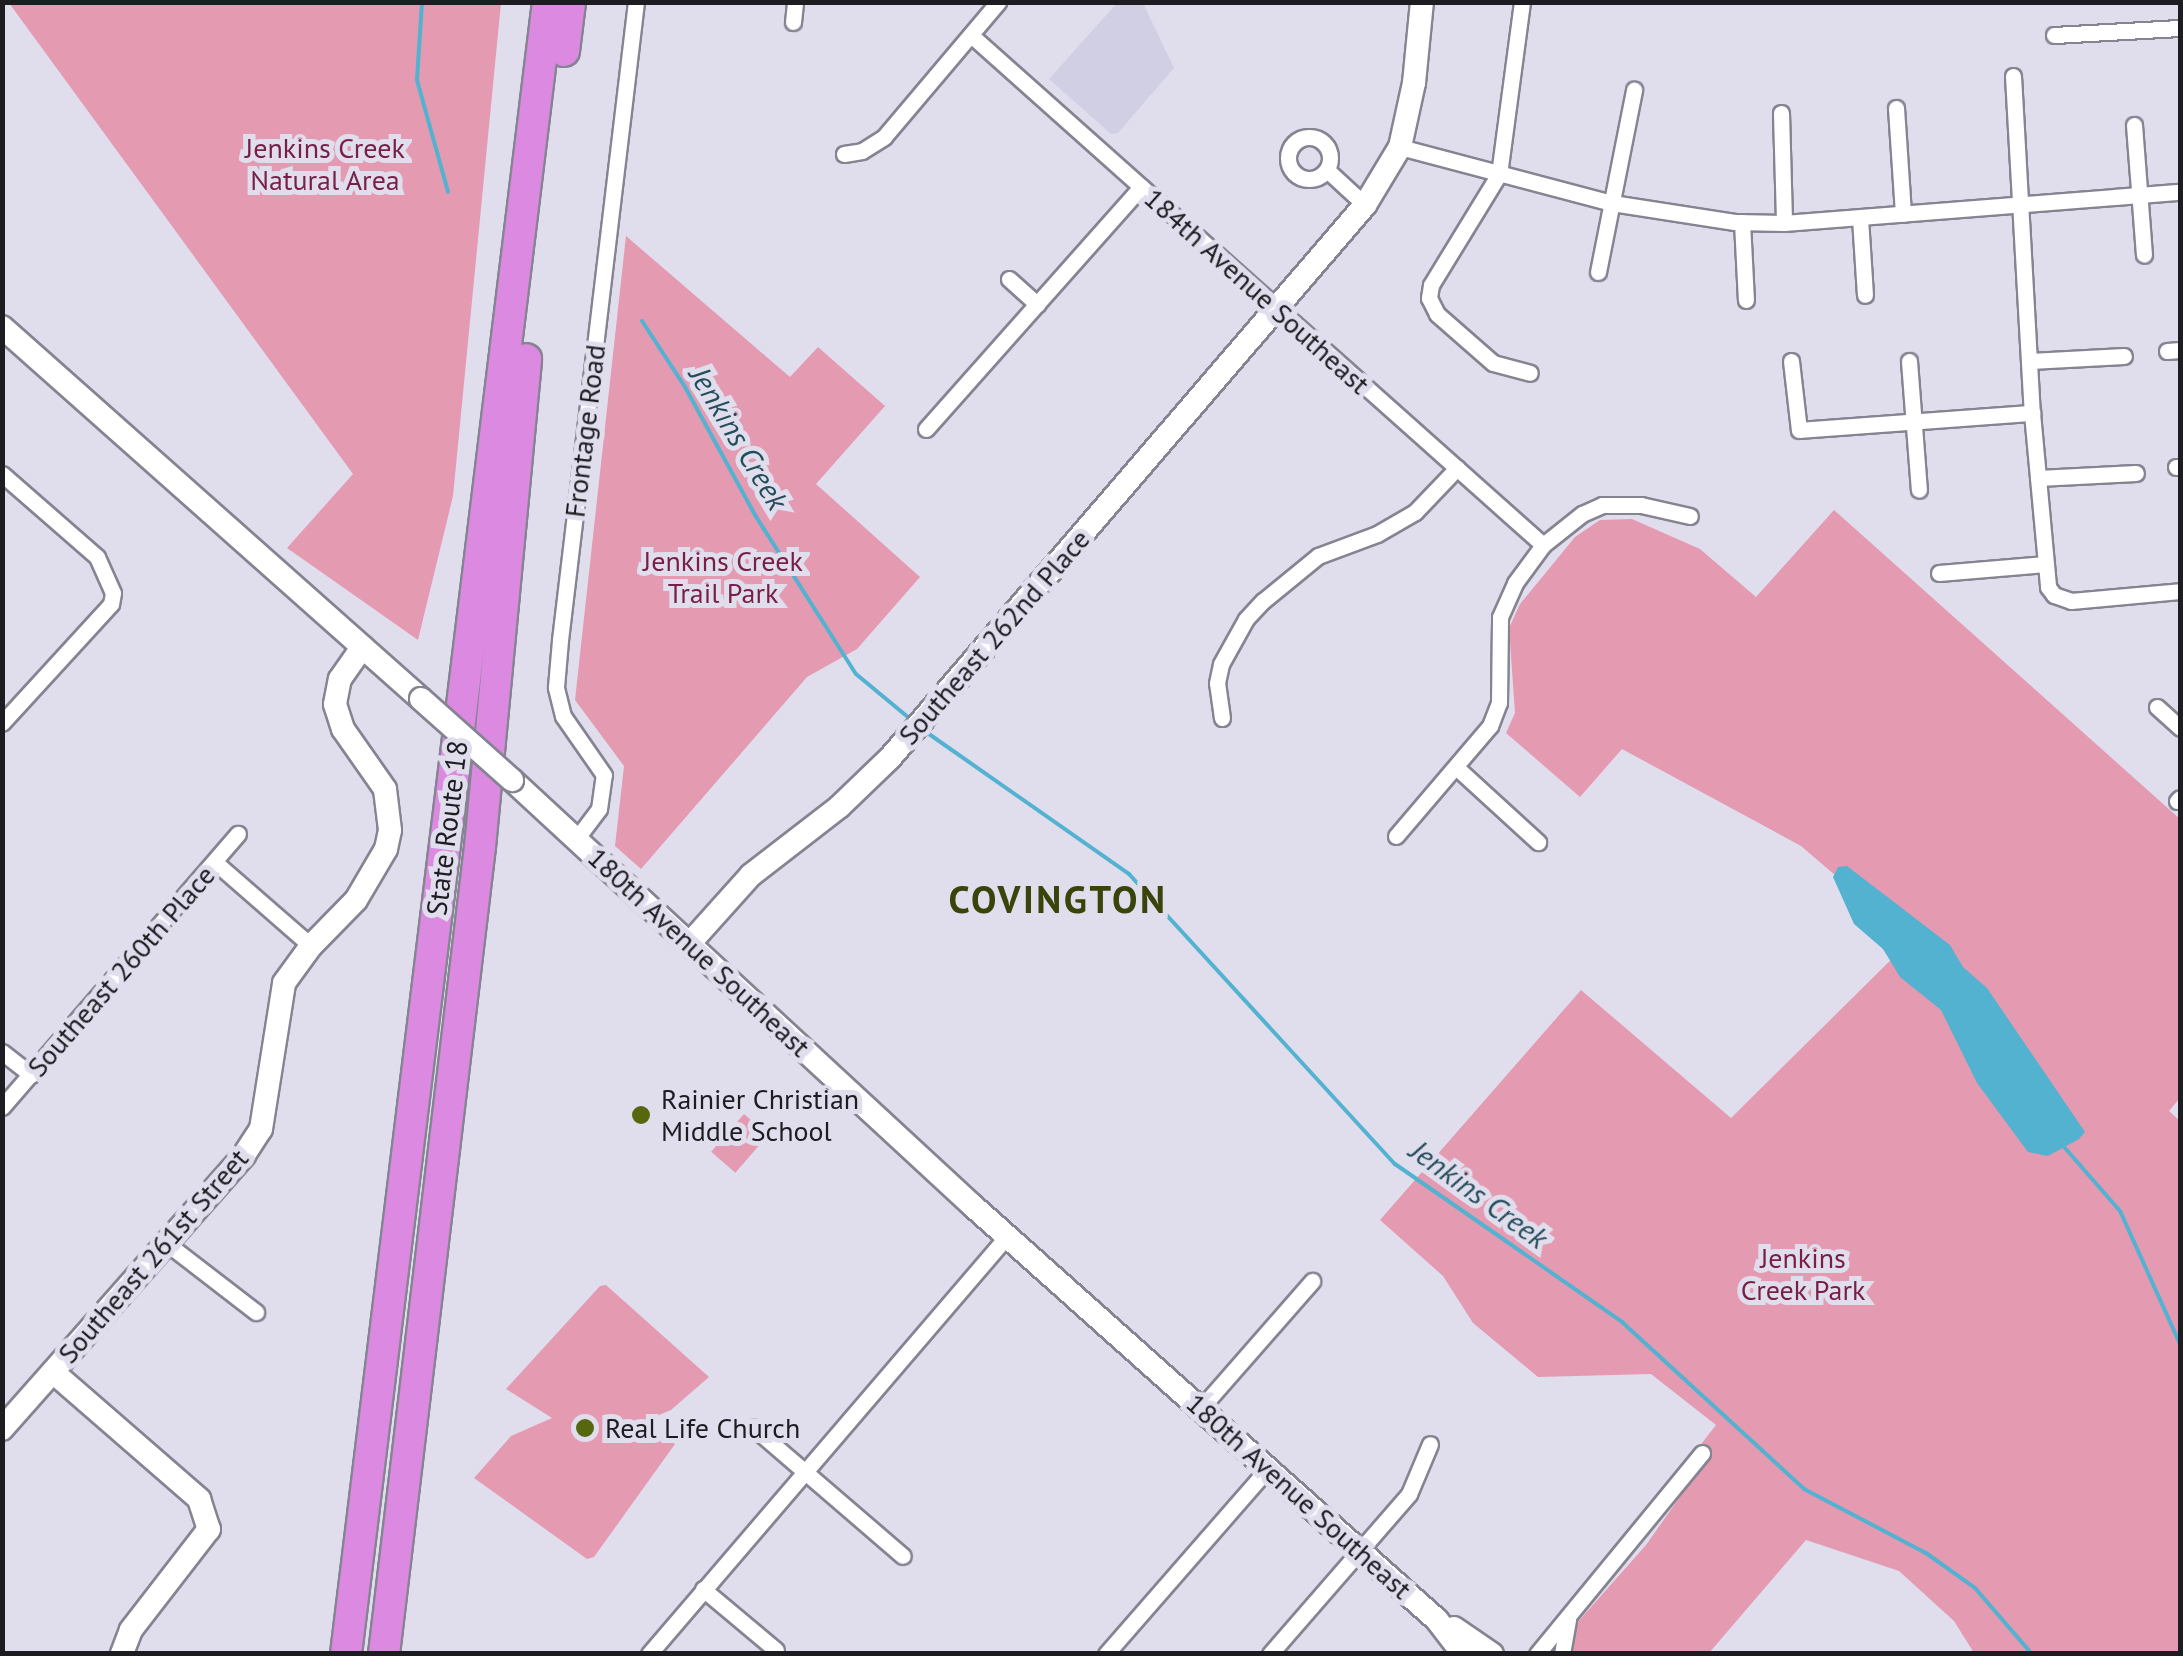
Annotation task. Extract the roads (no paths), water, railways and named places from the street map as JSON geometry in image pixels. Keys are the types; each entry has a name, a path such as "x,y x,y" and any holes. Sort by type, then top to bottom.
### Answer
{"highway":[{"name":"State Route 18","path":"536,194 548,2"},
{"name":"State Route 18","path":"346,1654 536,194 570,2"},
{"name":"State Route 18","path":"384,1654 480,846 526,270"}],"street":[{"name":"Frontage Road","path":"577,838 599,809 604,774 563,716 556,687 558,656 636,2"},
{"path":"793,22 795,2"},
{"path":"844,154 862,151 884,137 998,2"},
{"name":"Southeast 262nd Place","path":"690,943 751,875 839,807 890,758 1365,205 1400,146 1414,83 1422,2"},
{"path":"1522,2 1499,174 1431,285 1430,304 1493,363 1530,373"},
{"path":"2054,35 2180,28"},
{"name":"184th Avenue Southeast","path":"972,36 1543,545"},
{"path":"2013,76 2032,413 2048,587 2054,596 2071,600 2180,590"},
{"path":"1598,272 1634,90"},
{"path":"1896,108 1903,214"},
{"path":"1781,113 1784,223"},
{"path":"2134,125 2144,254"},
{"path":"1400,146 1612,203 1742,222 1860,218 2180,192"},
{"path":"1327,170 1365,205"},
{"path":"926,429 1141,187"},
{"path":"1860,218 1866,295"},
{"path":"1742,222 1746,300"},
{"path":"1009,279 1037,304"},
{"name":"180th Avenue Southeast","path":"2,327 577,838 1007,1236 1437,1620 1463,1654"},
{"path":"2030,361 2124,356"},
{"path":"1792,361 1798,430 2032,413"},
{"path":"1910,361 1919,490"},
{"path":"1222,718 1218,698 1221,664 1246,619 1318,556 1377,534 1415,512 1457,468"},
{"path":"2,474 97,557 112,584 111,604 2,723"},
{"path":"2038,478 2136,474"},
{"path":"1396,836 1490,726 1499,703 1500,617 1515,583 1543,545 1582,514 1602,505 1641,504 1690,516"},
{"path":"1939,572 2046,564"},
{"name":"Southeast 261st Street","path":"2,1429 261,1130 284,984 311,946 371,880 390,830 385,789 344,729 334,704 340,678 362,647"},
{"path":"2157,707 2180,728"},
{"path":"1458,768 1538,842"},
{"name":"Southeast 260th Place","path":"2,1107 238,834"},
{"path":"216,863 311,946"},
{"path":"2,1052 30,1075"},
{"path":"648,1654 1007,1236"},
{"path":"166,1242 256,1312"},
{"path":"1201,1408 1312,1281"},
{"path":"53,1372 199,1500 209,1530 131,1630 122,1654"},
{"path":"754,1428 903,1556"},
{"path":"1270,1654 1409,1494 1430,1444"},
{"path":"1537,1654 1702,1453"},
{"path":"1106,1654 1268,1468"},
{"path":"703,1589 776,1650"},
{"path":"1562,1654 1569,1615"},
{"name":"180th Avenue Southeast","path":"1437,1620 1492,1654"}],"water":[{"path":"1847,866 1950,945 1963,967 1987,988 2085,1132 2079,1139 2048,1156 2028,1152 1977,1083 1941,1010 1900,977 1883,949 1854,924 1833,877 1838,867"}],"waterway":[{"name":"Jenkins Creek","path":"422,2 417,80 448,192"},
{"name":"Jenkins Creek","path":"642,321 685,387 755,515 856,674 909,718"},
{"name":"Jenkins Creek","path":"929,734 1129,874 1395,1164 1622,1322 1804,1489 1926,1553 1975,1588 2032,1654"},
{"path":"2065,1148 2120,1211 2180,1344"}],"place":[{"name":"Rainier Christian Middle School","path":"641,1115"},
{"name":"Real Life Church","path":"585,1428"}],"district":[{"name":"COVINGTON","path":"1058,899"}],"park label":[{"name":"Jenkins Creek Natural Area","path":"325,164"},
{"name":"Jenkins Creek Trail Park","path":"723,577"},
{"name":"Jenkins Creek Park","path":"1803,1274"}]}
